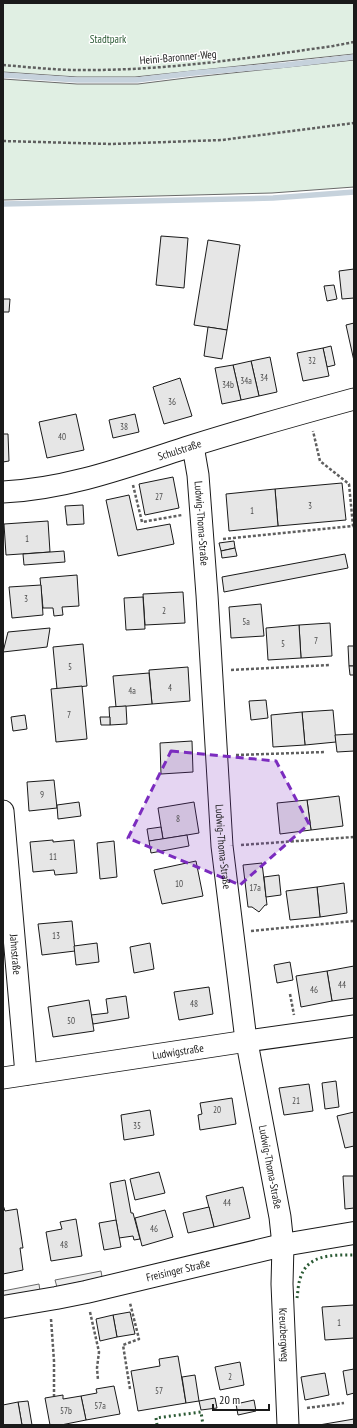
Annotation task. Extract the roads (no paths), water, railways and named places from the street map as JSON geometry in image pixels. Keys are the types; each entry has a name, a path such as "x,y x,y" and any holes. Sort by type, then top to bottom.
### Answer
{"main road":[{"name":"Freisinger Straße","path":"3,1307 86,1292 283,1245 354,1233"}],"street":[{"name":"Schulstraße","path":"3,492 27,491 71,483 354,399"},
{"name":"Ludwig-Thoma-Straße","path":"193,446 198,475 203,542 222,846 247,1040 280,1217 283,1245"},
{"name":"Jahnstraße","path":"3,811 26,1074"},
{"name":"Ludwigstraße","path":"3,1078 247,1040 354,1026"},
{"name":"Kreuzbergweg","path":"283,1245 282,1284 288,1418"}],"waterway":[{"path":"3,75 77,80 137,80 354,57"},
{"path":"3,204 273,198 354,192"}],"park label":[{"name":"Stadtpark","path":"108,39"}]}
